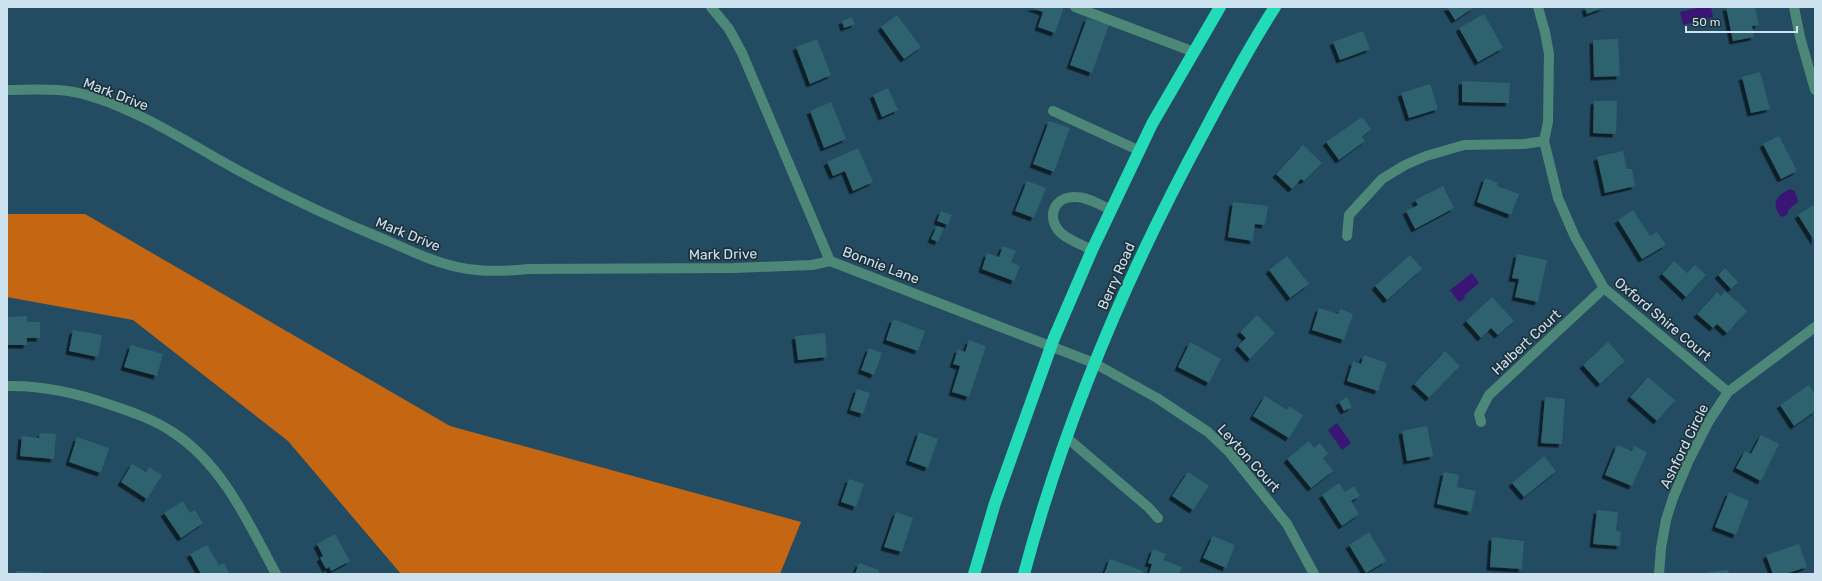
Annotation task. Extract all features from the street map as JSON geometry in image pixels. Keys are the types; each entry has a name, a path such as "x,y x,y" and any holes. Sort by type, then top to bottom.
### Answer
{"highway":[{"path":"974,574 995,503 1051,346 1092,250 1152,124 1220,7"},
{"name":"Berry Road","path":"1024,574 1044,502 1066,437 1094,363 1173,189 1235,74 1275,7"}],"street":[{"name":"Bonnie Lane","path":"711,7 729,29 742,53 830,260 1094,363"},
{"path":"1075,7 1194,52"},
{"name":"Oxford Shire Court","path":"1538,7 1549,54 1548,122 1544,141 1558,198 1583,253 1604,288 1728,392"},
{"path":"1794,7 1801,43 1815,90"},
{"name":"Mark Drive","path":"7,90 45,90 75,93 130,112 187,141 262,184 327,216 438,261 467,269 505,271 528,269 734,268 812,265 830,260"},
{"path":"1053,111 1140,151"},
{"path":"1347,236 1349,216 1382,179 1405,165 1426,156 1464,145 1524,144 1544,141"},
{"path":"1092,250 1068,239 1061,233 1054,223 1053,214 1057,203 1064,198 1078,197 1092,201 1111,210"},
{"name":"Halbert Court","path":"1481,422 1478,414 1489,395 1604,288"},
{"name":"Ashford Circle","path":"1659,574 1661,548 1666,520 1673,498 1688,462 1709,421 1728,392 1815,327"},
{"name":"Leyton Court","path":"1094,363 1157,398 1208,432 1247,473 1287,524 1314,574"},
{"path":"7,386 36,386 93,398 151,420 174,433 194,449 226,487 239,506 276,574"},
{"path":"1066,437 1148,507 1158,518"}],"shaded area":[{"path":"1702,7 1711,7 1713,17 1683,25 1680,12"},
{"path":"1790,189 1795,191 1798,202 1789,209 1787,215 1781,217 1776,208 1776,200"},
{"path":"7,214 85,214 450,426 801,522 780,574 401,574 288,441 133,320 7,297"},
{"path":"1472,273 1479,283 1464,296 1465,298 1459,302 1450,290"},
{"path":"1337,423 1351,443 1342,450 1328,430"}],"building":[{"path":"1030,7 1064,7 1055,33 1038,27 1043,12"},
{"path":"1447,7 1475,7 1455,20"},
{"path":"1585,7 1605,7 1587,14"},
{"path":"1726,7 1755,7 1759,25 1752,26 1754,37 1733,41"},
{"path":"1484,14 1503,48 1478,62 1459,28"},
{"path":"897,15 921,47 904,59 881,27"},
{"path":"852,17 855,24 844,28 842,21"},
{"path":"1087,18 1109,25 1092,73 1070,65"},
{"path":"1363,31 1370,49 1340,60 1333,42"},
{"path":"817,39 831,75 810,84 796,47"},
{"path":"1618,39 1620,76 1594,77 1593,40"},
{"path":"1760,72 1770,109 1751,113 1742,77"},
{"path":"1462,81 1510,83 1509,103 1462,102"},
{"path":"1430,84 1438,109 1409,118 1401,93"},
{"path":"888,88 898,110 882,117 873,95"},
{"path":"1594,101 1617,101 1616,134 1593,133"},
{"path":"831,102 846,139 824,148 810,111"},
{"path":"1362,117 1371,129 1362,137 1365,141 1339,160 1326,142"},
{"path":"1049,121 1070,128 1054,172 1033,164"},
{"path":"1779,136 1797,171 1781,179 1763,144"},
{"path":"1303,145 1322,163 1304,181 1301,179 1292,189 1276,174"},
{"path":"858,148 873,182 853,191 845,171 833,176 827,162"},
{"path":"1623,151 1627,169 1632,169 1635,186 1605,193 1597,157"},
{"path":"1485,178 1498,183 1497,186 1519,194 1511,215 1477,202"},
{"path":"1027,181 1046,188 1034,218 1015,211"},
{"path":"1443,186 1454,208 1415,229 1406,211 1418,205 1415,200"},
{"path":"1233,202 1268,206 1265,225 1255,224 1253,241 1228,237"},
{"path":"1815,204 1815,242 1798,215"},
{"path":"1633,210 1650,236 1657,232 1666,245 1642,259 1618,220"},
{"path":"941,211 952,215 948,225 937,221"},
{"path":"937,226 944,228 938,242 931,239"},
{"path":"1003,246 1016,251 1011,262 1020,266 1014,281 982,269 987,253 999,257"},
{"path":"1517,254 1547,260 1538,302 1515,297 1519,279 1512,278"},
{"path":"1410,255 1422,269 1387,300 1375,286"},
{"path":"1287,256 1309,284 1290,298 1269,270"},
{"path":"1674,261 1687,273 1695,265 1706,275 1686,297 1662,274"},
{"path":"1725,268 1738,282 1731,289 1718,275"},
{"path":"1725,291 1747,311 1727,333 1717,324 1713,328 1697,314 1717,292 1721,296"},
{"path":"1492,297 1514,321 1498,335 1491,328 1481,338 1466,321"},
{"path":"1319,308 1338,314 1340,309 1353,314 1344,340 1312,330"},
{"path":"1257,315 1275,333 1250,359 1238,346 1246,338 1240,332"},
{"path":"27,316 27,322 40,322 40,338 27,338 27,345 7,345 7,317"},
{"path":"893,319 925,331 918,351 886,340"},
{"path":"73,330 102,335 98,357 69,351"},
{"path":"825,333 827,357 798,360 795,336"},
{"path":"969,340 986,346 969,397 952,392 960,366 953,364 958,349 965,352"},
{"path":"1190,342 1221,359 1209,383 1178,367"},
{"path":"1608,342 1625,361 1600,384 1583,365"},
{"path":"131,345 163,354 157,376 124,367"},
{"path":"869,348 882,353 874,375 861,370"},
{"path":"1445,351 1460,366 1429,398 1414,384"},
{"path":"1364,355 1387,363 1378,391 1347,381 1353,361 1361,364"},
{"path":"1648,377 1675,400 1657,421 1630,397"},
{"path":"1809,385 1815,394 1815,411 1794,426 1780,405"},
{"path":"857,389 870,393 863,414 850,410"},
{"path":"1265,396 1287,410 1289,406 1303,415 1289,438 1253,416"},
{"path":"1347,397 1352,407 1344,411 1339,402"},
{"path":"1545,397 1565,399 1562,444 1541,443"},
{"path":"1427,426 1433,456 1407,461 1402,431"},
{"path":"919,432 938,439 928,468 909,461"},
{"path":"40,433 56,434 54,459 20,456 22,436 39,438"},
{"path":"1761,435 1779,444 1761,481 1736,468 1745,451 1751,454"},
{"path":"77,437 109,448 101,473 69,462"},
{"path":"1309,441 1314,448 1320,443 1328,454 1323,458 1333,471 1311,488 1287,459"},
{"path":"1617,445 1632,451 1634,446 1647,452 1632,486 1605,475"},
{"path":"1544,456 1556,471 1524,497 1512,483"},
{"path":"132,464 146,472 149,467 162,475 147,499 121,482"},
{"path":"1188,472 1209,486 1193,510 1172,496"},
{"path":"1444,472 1459,475 1457,487 1476,491 1471,512 1437,504"},
{"path":"849,479 864,484 856,507 841,502"},
{"path":"1339,483 1345,492 1354,486 1360,496 1351,501 1359,514 1342,526 1322,495"},
{"path":"1729,492 1749,501 1736,535 1715,527"},
{"path":"183,501 190,513 195,510 203,523 181,538 164,513"},
{"path":"1597,510 1618,512 1616,531 1621,532 1620,546 1593,544"},
{"path":"896,512 913,518 902,552 884,547"},
{"path":"1369,532 1386,561 1366,573 1349,545"},
{"path":"335,534 350,561 331,571 329,567 326,569 320,558 323,556 317,544"},
{"path":"1213,536 1235,545 1226,568 1203,558"},
{"path":"1492,537 1524,541 1522,569 1490,567"},
{"path":"1799,544 1807,567 1785,574 1773,574 1766,555"},
{"path":"207,545 219,565 224,563 229,573 201,574 190,554"},
{"path":"1153,549 1166,554 1163,560 1182,567 1179,574 1149,574 1152,564 1148,563"},
{"path":"1110,559 1143,571 1142,574 1104,574"},
{"path":"859,563 879,570 878,574 855,574"},
{"path":"1728,570 1729,574 1703,574 1703,573"},
{"path":"16,571 42,572 42,574 16,574"}]}
